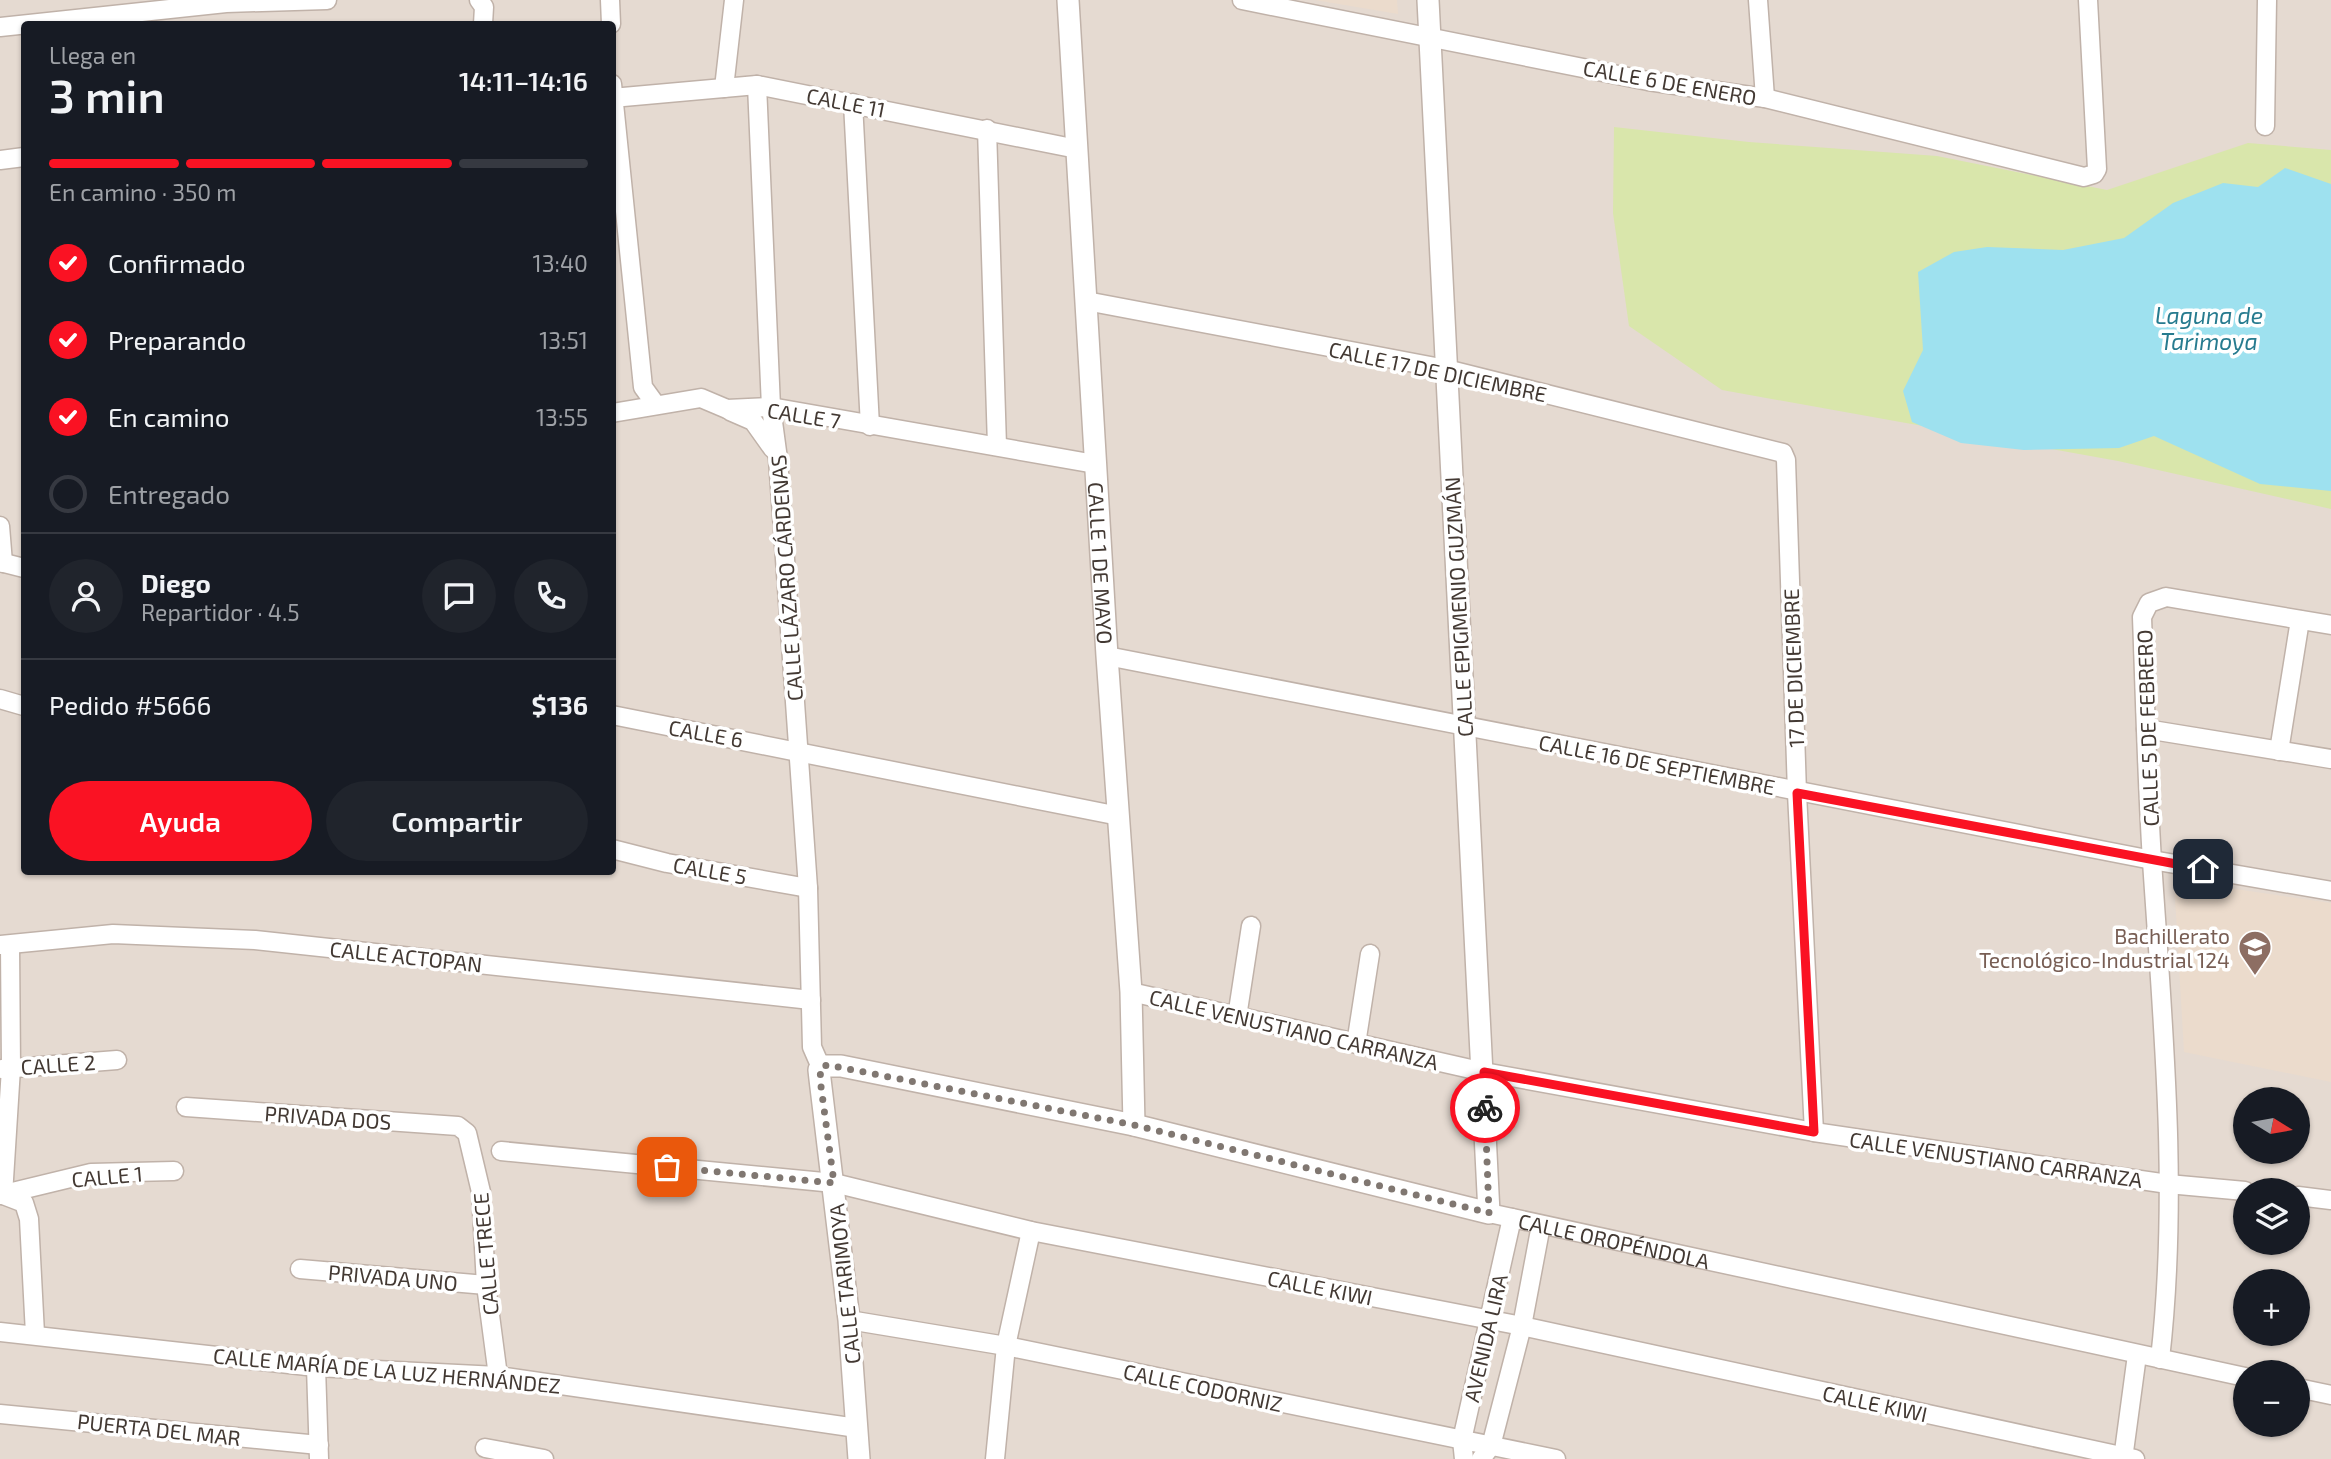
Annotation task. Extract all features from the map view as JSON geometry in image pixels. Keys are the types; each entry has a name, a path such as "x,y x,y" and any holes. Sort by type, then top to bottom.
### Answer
{"street":[{"path":"52,21 226,1 327,0"},
{"path":"479,0 484,7 483,21"},
{"path":"610,0 611,21"},
{"path":"723,88 734,0"},
{"name":"CALLE 1 DE MAYO","path":"1068,0 1107,656 1131,992 1134,1125"},
{"name":"CALLE 6 DE ENERO","path":"1242,0 1648,81 1765,98 2084,177 2094,174 2096,169 2088,0"},
{"name":"CALLE EPIGMENIO GUZMÁN","path":"1429,0 1489,1213"},
{"path":"1758,0 1765,98"},
{"path":"2265,126 2267,0"},
{"path":"0,27 21,25"},
{"name":"CALLE 11","path":"616,98 757,85 1077,149"},
{"name":"CALLE LÁZARO CÁRDENAS","path":"757,85 771,407 778,459 808,888 812,1047 822,1067"},
{"path":"853,103 870,426"},
{"path":"616,127 643,387 656,405"},
{"path":"987,129 997,446"},
{"path":"0,160 21,157"},
{"name":"CALLE 17 DE DICIEMBRE","path":"1086,301 1446,369 1780,451 1785,456"},
{"name":"CALLE 7","path":"616,412 701,398 727,410 771,407 1096,464"},
{"path":"727,410 753,421 778,459"},
{"name":"17 DE DICIEMBRE","path":"1785,456 1797,793 1814,1132"},
{"path":"0,526 1,562 21,567"},
{"name":"CALLE 5 DE FEBRERO","path":"2160,1359 2169,1256 2165,1031 2152,860 2142,617 2149,603 2166,597 2300,620"},
{"path":"2278,751 2300,620 2331,625"},
{"name":"CALLE 16 DE SEPTIEMBRE","path":"1107,656 1797,793 2331,891"},
{"path":"0,699 21,705"},
{"name":"CALLE 6","path":"616,716 1119,816"},
{"path":"2146,729 2331,759"},
{"name":"CALLE 5","path":"616,850 667,863 808,888"},
{"path":"1237,1017 1251,926"},
{"name":"CALLE ACTOPAN","path":"5,945 113,934 255,940 811,1000"},
{"path":"5,945 2,1195 24,1203 29,1219 35,1334"},
{"path":"1356,1044 1370,954"},
{"name":"CALLE VENUSTIANO CARRANZA","path":"1131,992 1484,1072 1814,1132 2168,1184 2233,1190"},
{"name":"CALLE 2","path":"5,1069 117,1060"},
{"name":"CALLE OROPÉNDOLA","path":"822,1067 841,1066 1134,1125 1489,1213 2233,1374"},
{"name":"CALLE TARIMOYA","path":"822,1067 820,1079 849,1320 859,1459"},
{"name":"PRIVADA DOS","path":"186,1107 458,1126 467,1133"},
{"name":"CALLE TRECE","path":"467,1133 481,1192 486,1285 498,1376"},
{"name":"CALLE KIWI","path":"500,1151 834,1183 1031,1231 1522,1326 2127,1458"},
{"name":"CALLE 1","path":"2,1195 91,1173 174,1171"},
{"path":"2310,1197 2331,1200"},
{"name":"AVENIDA LIRA","path":"1464,1459 1462,1440 1512,1217"},
{"name":"AVENIDA LIRA","path":"1486,1452 1522,1326 1542,1225"},
{"path":"995,1459 1006,1346 1031,1231"},
{"name":"PRIVADA UNO","path":"300,1269 486,1285"},
{"name":"CALLE CODORNIZ","path":"849,1320 1006,1346 1462,1440 1486,1452 1556,1459"},
{"name":"CALLE MARÍA DE LA LUZ HERNÁNDEZ","path":"0,1332 316,1367 498,1376 857,1428"},
{"path":"2127,1458 2137,1354"},
{"path":"316,1367 319,1452"},
{"path":"2310,1391 2331,1395"},
{"name":"PUERTA DEL MAR","path":"0,1414 319,1452"},
{"path":"485,1448 512,1456 544,1459"}],"shaded area":[{"path":"0,0 2331,0 2331,1459 0,1459"},
{"path":"1315,0 1397,0 1398,14"},
{"name":"Bachillerato Tecnológico-Industrial 124","path":"2174,880 2331,903 2331,1082 2184,1052"}],"green space":[{"path":"1614,127 1749,142 1937,156 2107,190 2248,143 2331,150 2331,509 2118,461 1722,390 1629,326 1613,213"}],"water":[{"name":"Laguna de Tarimoya","path":"2285,168 2331,184 2331,491 2260,484 2154,436 2119,448 2024,450 1961,443 1912,422 1903,391 1923,350 1918,272 1954,252 1987,247 2063,250 2124,238 2173,203 2223,183 2258,187"}],"way so far":[{"path":"667,1167 834,1183 819,1070 828,1065 1134,1125 1489,1213 1485,1108"}],"place":[{"name":"Bachillerato Tecnológico-Industrial 124","path":"2255,977"}],"route":[{"path":"1485,1108 1484,1072 1650,1100 1814,1132 1797,793 2203,869"}]}
